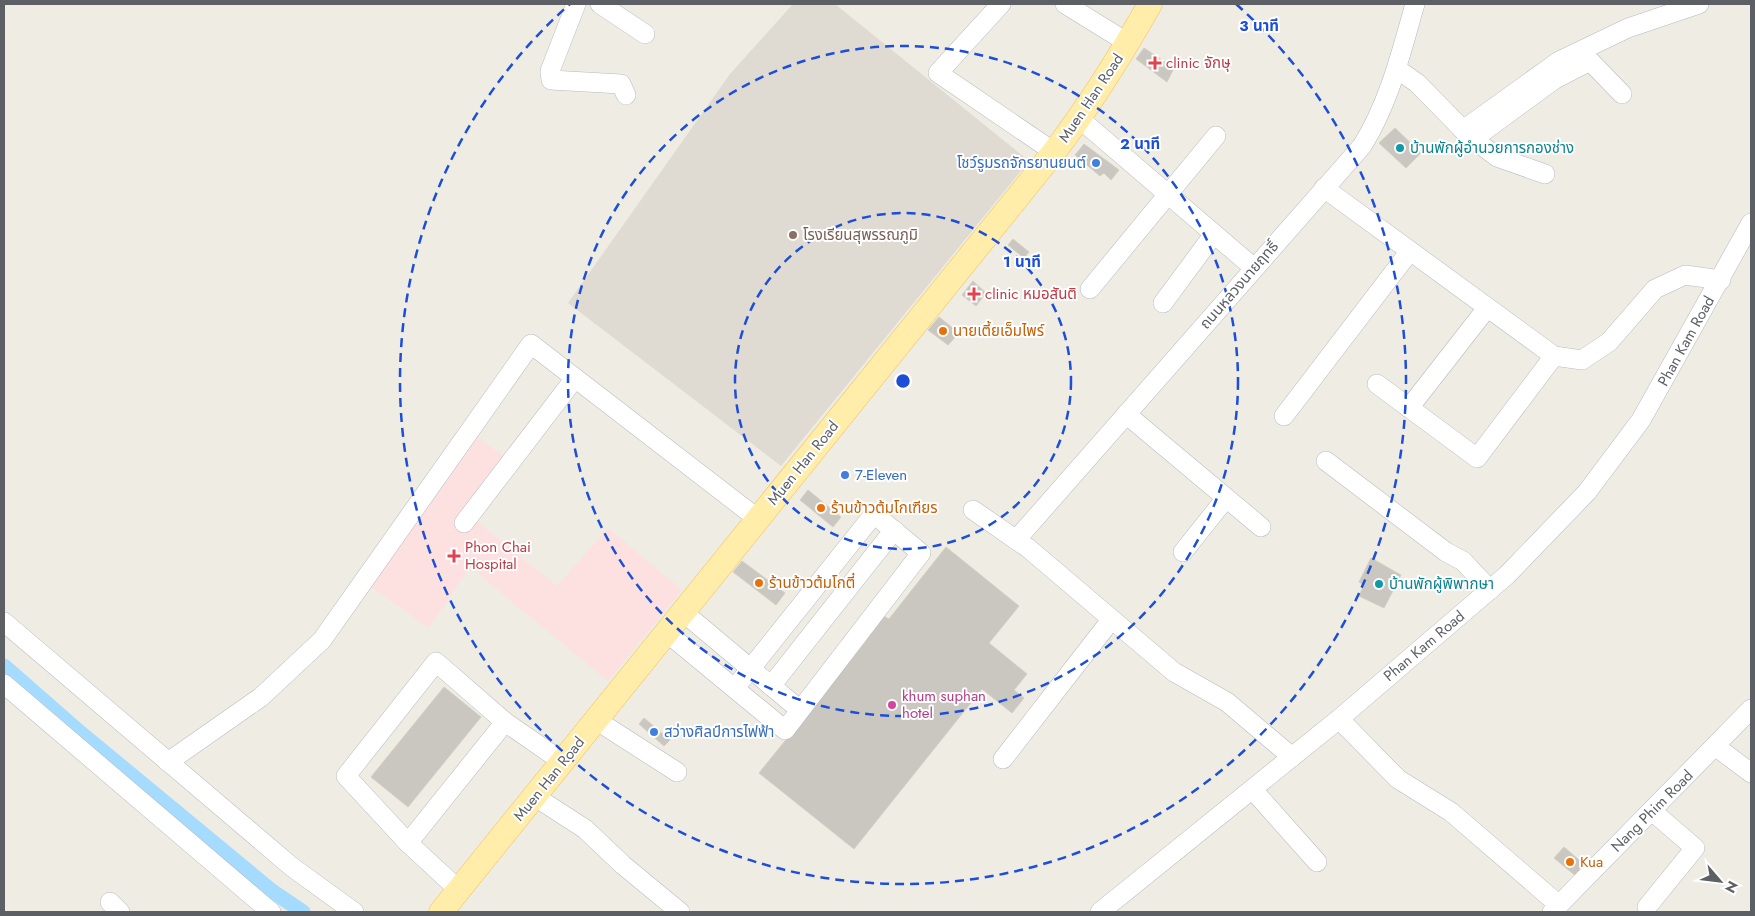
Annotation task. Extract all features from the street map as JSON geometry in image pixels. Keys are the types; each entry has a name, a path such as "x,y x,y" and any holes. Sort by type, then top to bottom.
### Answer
{"main road":[{"name":"Muen Han Road","path":"441,912 1080,119 1150,4"}],"street":[{"path":"576,4 550,71 551,80 621,84 626,95"},
{"path":"600,4 645,34"},
{"path":"1001,4 938,73 1054,152"},
{"path":"1065,4 1128,43"},
{"name":"ถนนหลวงนายฤทธิ์","path":"1016,540 1362,146 1375,126 1397,69 1415,4"},
{"path":"1468,134 1559,61 1628,28 1699,4"},
{"path":"1468,134 1555,79 1590,61 1622,94"},
{"path":"1397,69 1416,83 1468,134 1497,157 1545,174"},
{"path":"1080,119 1166,195 1254,268"},
{"path":"1090,289 1216,136"},
{"path":"1324,188 1554,356 1582,360 1609,342 1655,289 1685,275 1720,280"},
{"name":"Phan Kam Road","path":"1100,912 1339,719 1490,590 1507,575 1587,492 1641,420 1751,223"},
{"path":"1163,303 1214,234"},
{"path":"1284,416 1410,251"},
{"path":"1409,408 1488,308"},
{"path":"168,762 261,698 322,640 531,344 758,519"},
{"path":"1377,384 1477,458 1554,356"},
{"path":"464,523 575,378"},
{"path":"1126,414 1261,527"},
{"path":"1326,461 1446,552 1464,561 1490,590"},
{"path":"1183,552 1226,498"},
{"path":"973,510 1016,540 1174,672 1227,702 1292,757"},
{"path":"666,632 785,730 922,553 874,514 735,688"},
{"path":"771,686 894,530"},
{"path":"683,612 800,710"},
{"path":"1002,759 1111,620"},
{"path":"4,622 292,866 354,912"},
{"path":"459,890 408,843 346,776 436,662 506,722 563,762"},
{"path":"4,684 262,910"},
{"name":"Nang Phim Road","path":"1555,908 1751,709"},
{"path":"1339,719 1398,779 1452,812 1555,908"},
{"path":"596,720 677,772"},
{"path":"408,843 506,722"},
{"path":"1715,746 1751,773"},
{"path":"1252,790 1317,862"},
{"path":"534,796 585,829 623,865 680,912"},
{"path":"1647,907 1695,848 1652,811"}],"shaded area":[{"name":"โรงเรียนสุพรรณภูมิ","path":"793,4 835,4 1029,161 781,466 568,303 730,74"},
{"name":"Phon Chai Hospital","path":"473,434 506,458 466,512 557,586 608,528 682,590 608,681 470,567 429,628 367,584"}],"building":[{"name":"clinic จักษุ","path":"1144,48 1174,68 1167,82 1136,59"},
{"name":"บ้านพักผู้อำนวยการกองช่าง","path":"1395,128 1421,153 1406,168 1379,143"},
{"name":"โชว์รูมรถจักรยานยนต์","path":"1084,144 1119,170 1111,180 1104,173 1100,176 1075,155"},
{"path":"1013,239 1029,252 1024,258 1008,245"},
{"name":"clinic หมอสันติ","path":"973,281 986,293 976,306 962,295"},
{"name":"นายเตี้ยเอ็มไพร์","path":"939,317 959,333 948,345 928,330"},
{"name":"ร้านข้าวต้มโกเฑียร","path":"808,490 841,517 833,527 800,500"},
{"name":"khum suphan hotel","path":"946,547 1019,606 989,643 1027,674 1014,690 1024,698 1012,713 982,689 854,849 759,773 866,641 861,636 880,614 889,619"},
{"name":"บ้านพักผู้พิพากษา","path":"1371,558 1401,575 1384,608 1359,596 1364,585 1359,582"},
{"name":"ร้านข้าวต้มโกตี๋","path":"742,561 785,593 776,605 733,572"},
{"path":"444,687 481,717 408,807 371,777"},
{"name":"สว่างศิลป์การไฟฟ้า","path":"644,718 670,740 664,746 639,724"},
{"name":"Kua","path":"1564,847 1586,866 1577,877 1554,858"}],"waterway":[{"path":"4,666 76,729 272,891 303,912"}],"place":[{"name":"clinic จักษุ","path":"1155,63"},
{"name":"บ้านพักผู้อำนวยการกองช่าง","path":"1400,148"},
{"name":"โชว์รูมรถจักรยานยนต์","path":"1096,163"},
{"name":"โรงเรียนสุพรรณภูมิ","path":"793,235"},
{"name":"clinic หมอสันติ","path":"974,294"},
{"name":"นายเตี้ยเอ็มไพร์","path":"943,331"},
{"name":"7-Eleven","path":"845,475"},
{"name":"ร้านข้าวต้มโกเฑียร","path":"821,508"},
{"name":"Phon Chai Hospital","path":"454,556"},
{"name":"ร้านข้าวต้มโกตี๋","path":"759,583"},
{"name":"บ้านพักผู้พิพากษา","path":"1379,584"},
{"name":"khum suphan hotel","path":"892,705"},
{"name":"สว่างศิลป์การไฟฟ้า","path":"654,732"},
{"name":"Kua","path":"1570,862"}]}
